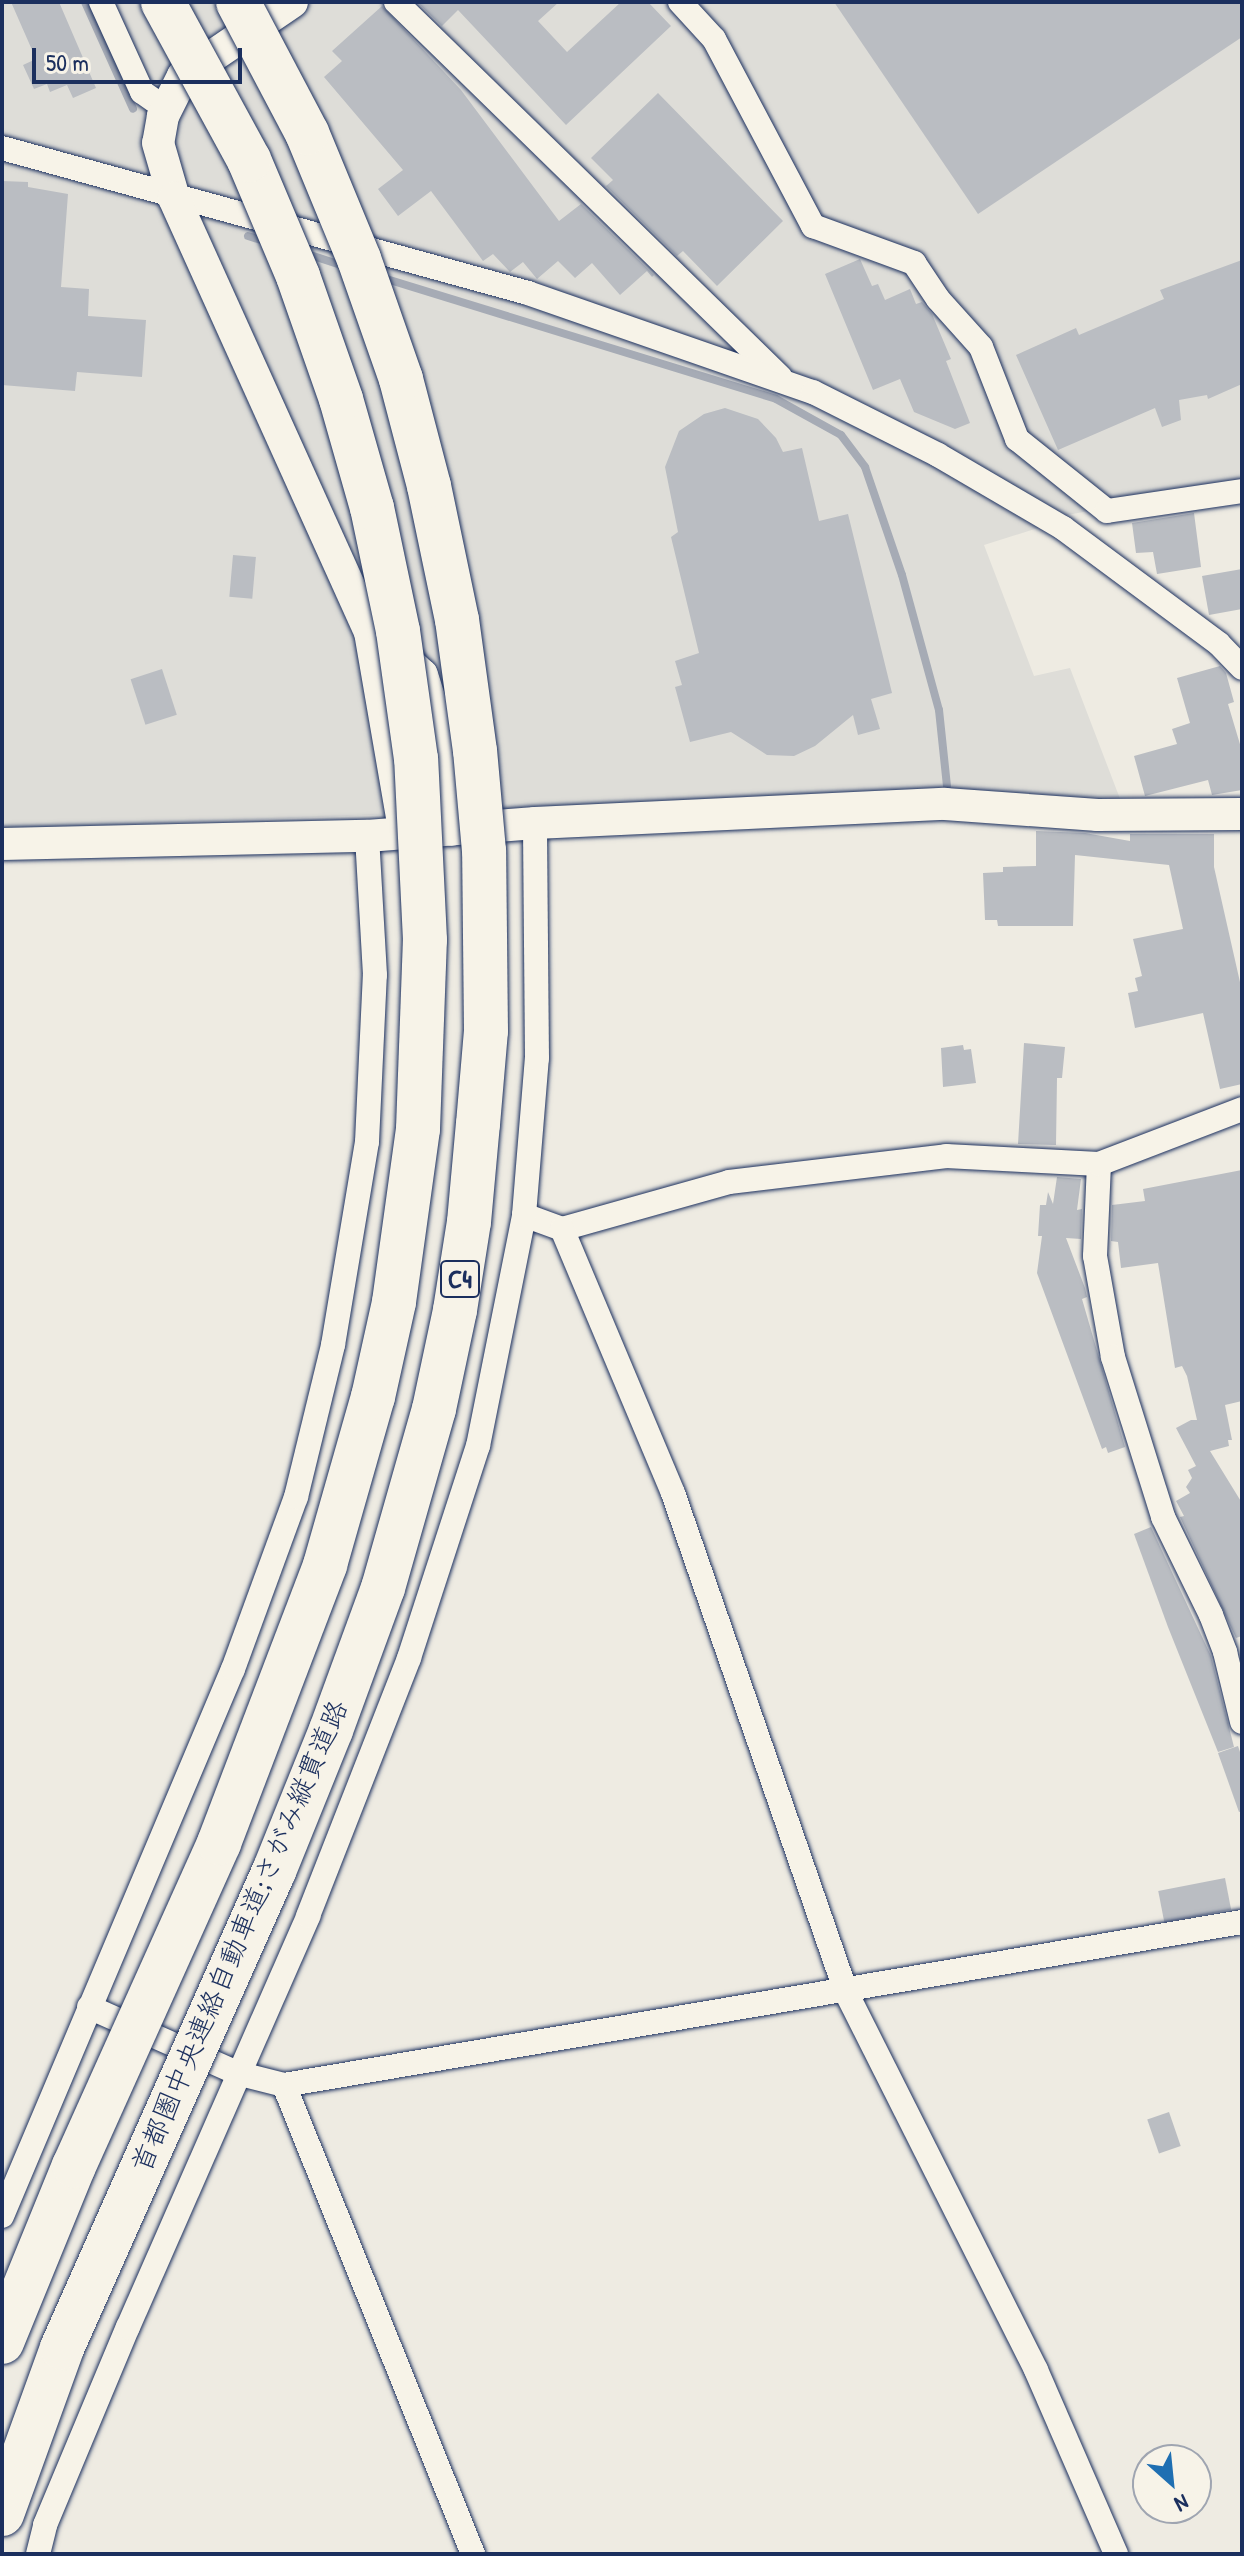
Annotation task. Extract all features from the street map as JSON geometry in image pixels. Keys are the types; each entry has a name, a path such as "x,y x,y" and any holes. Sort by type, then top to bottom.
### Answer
{"highway":[{"name":"首都圏中央連絡自動車道;さがみ縦貫道路","path":"2,2342 74,2166 219,1843 325,1565 365,1426 394,1302 418,1129 425,940 416,759 398,631 372,508 341,399 298,276 249,160 163,2"},
{"name":"首都圏中央連絡自動車道;さがみ縦貫道路","path":"2,2514 62,2348 274,1871 331,1730 383,1588 434,1409 455,1310 475,1166 486,1031 484,865 475,751 451,590 401,379 359,259 307,133 238,2"}],"street":[{"path":"101,2 142,92 166,109"},
{"path":"292,2 183,76 166,109 158,143 174,198 370,632 405,832"},
{"path":"396,2 788,385"},
{"path":"680,2 714,39 813,226 914,263 938,299 981,347 1017,439 1107,511 1242,491"},
{"path":"2,148 174,198 528,293 813,392 938,455 1063,528 1219,644 1242,668"},
{"path":"370,632 422,675 444,745 452,830"},
{"path":"2,844 367,836 535,823 945,804 1098,815 1242,814"},
{"path":"38,2554 45,2525 237,2073 308,1916 409,1658 478,1446 524,1215 537,1058 535,823"},
{"path":"2,2216 239,1655 296,1497 333,1345 367,1142 375,975 367,836"},
{"path":"524,1215 562,1229 729,1182 946,1156 1099,1164 1242,1109"},
{"path":"1099,1164 1095,1256 1113,1357 1163,1517 1225,1652 1242,1722"},
{"path":"562,1229 673,1493 846,1992 1036,2370 1116,2554"},
{"path":"89,2007 237,2073 284,2085 846,1992 1242,1922"},
{"path":"284,2085 473,2554"}],"shaded area":[{"path":"2,2 1242,2 1242,482 1062,516 1041,527 984,545 1034,676 1070,668 1122,804 528,809 2,829"}],"building":[{"path":"11,2 59,2 96,88 73,98 67,85 50,92 47,84 34,89 23,65 36,59"},
{"path":"417,2 559,2 538,21 567,52 621,2 648,2 671,26 566,125 458,10 442,26"},
{"path":"834,2 1242,2 1242,37 978,214"},
{"path":"382,6 461,90 559,221 581,204 654,275 652,277 647,271 620,295 592,263 575,278 558,261 537,279 523,262 510,272 493,254 483,261 431,191 398,216 378,189 403,170 324,77 342,61 332,51"},
{"path":"658,93 783,221 717,286 683,251 677,256 606,186 613,180 591,158"},
{"path":"2,181 28,182 28,187 68,194 61,287 89,289 88,316 146,320 142,377 77,372 75,391 2,385"},
{"path":"860,259 872,286 878,284 885,300 910,289 916,304 922,302 932,314 951,359 946,361 970,423 955,429 914,412 900,379 873,390 825,274"},
{"path":"1242,260 1242,384 1208,399 1207,395 1179,400 1181,420 1162,427 1155,408 1058,450 1016,355 1076,328 1079,335 1164,299 1160,290"},
{"path":"725,408 758,419 776,438 783,452 802,448 819,521 848,514 892,693 871,699 880,729 858,735 853,715 815,746 794,756 767,755 731,732 690,742 675,687 682,685 675,661 699,653 671,537 678,532 665,467 679,431 704,414"},
{"path":"1194,513 1201,567 1157,574 1153,552 1136,553 1132,523"},
{"path":"233,555 256,557 252,599 229,597"},
{"path":"1242,569 1242,609 1209,615 1202,576"},
{"path":"1220,666 1226,673 1234,702 1228,704 1242,751 1242,790 1212,795 1208,780 1145,796 1134,756 1177,744 1172,729 1190,723 1177,678"},
{"path":"162,669 177,715 145,725 131,679"},
{"path":"1036,831 1085,833 1130,841 1130,834 1214,834 1214,867 1242,991 1242,1084 1220,1089 1203,1013 1135,1028 1128,993 1138,991 1135,978 1142,976 1133,939 1183,929 1169,865 1075,855 1073,926 998,926 997,920 985,920 983,873 1003,872 1003,867 1036,866"},
{"path":"1024,1043 1065,1047 1062,1078 1057,1078 1056,1145 1018,1144"},
{"path":"963,1045 964,1050 971,1049 976,1083 943,1087 941,1048"},
{"path":"1242,1170 1242,1401 1225,1405 1232,1440 1228,1440 1229,1446 1210,1451 1242,1503 1242,1636 1236,1638 1180,1517 1184,1516 1176,1501 1190,1493 1186,1487 1192,1478 1188,1470 1196,1466 1176,1428 1197,1420 1187,1376 1182,1366 1175,1368 1158,1263 1121,1268 1118,1242 1111,1241 1112,1205 1145,1201 1143,1189"},
{"path":"1057,1177 1081,1179 1077,1210 1082,1209 1081,1239 1066,1238 1085,1288 1087,1297 1082,1299 1125,1447 1108,1453 1106,1447 1102,1449 1037,1273 1042,1236 1038,1236 1040,1205 1046,1205 1048,1192 1053,1204"},
{"path":"1151,1527 1211,1656 1234,1747 1218,1752 1168,1627 1134,1534"},
{"path":"1238,1746 1242,1758 1242,1811 1239,1812 1218,1753"},
{"path":"1225,1878 1231,1909 1164,1922 1158,1891"},
{"path":"1169,2112 1181,2146 1159,2154 1147,2119"}],"waterway":[{"path":"85,2 133,109"},
{"path":"248,236 268,242"},
{"path":"304,253 344,266"},
{"path":"380,277 776,399 841,435 865,467 902,575 939,710 947,786"}]}
